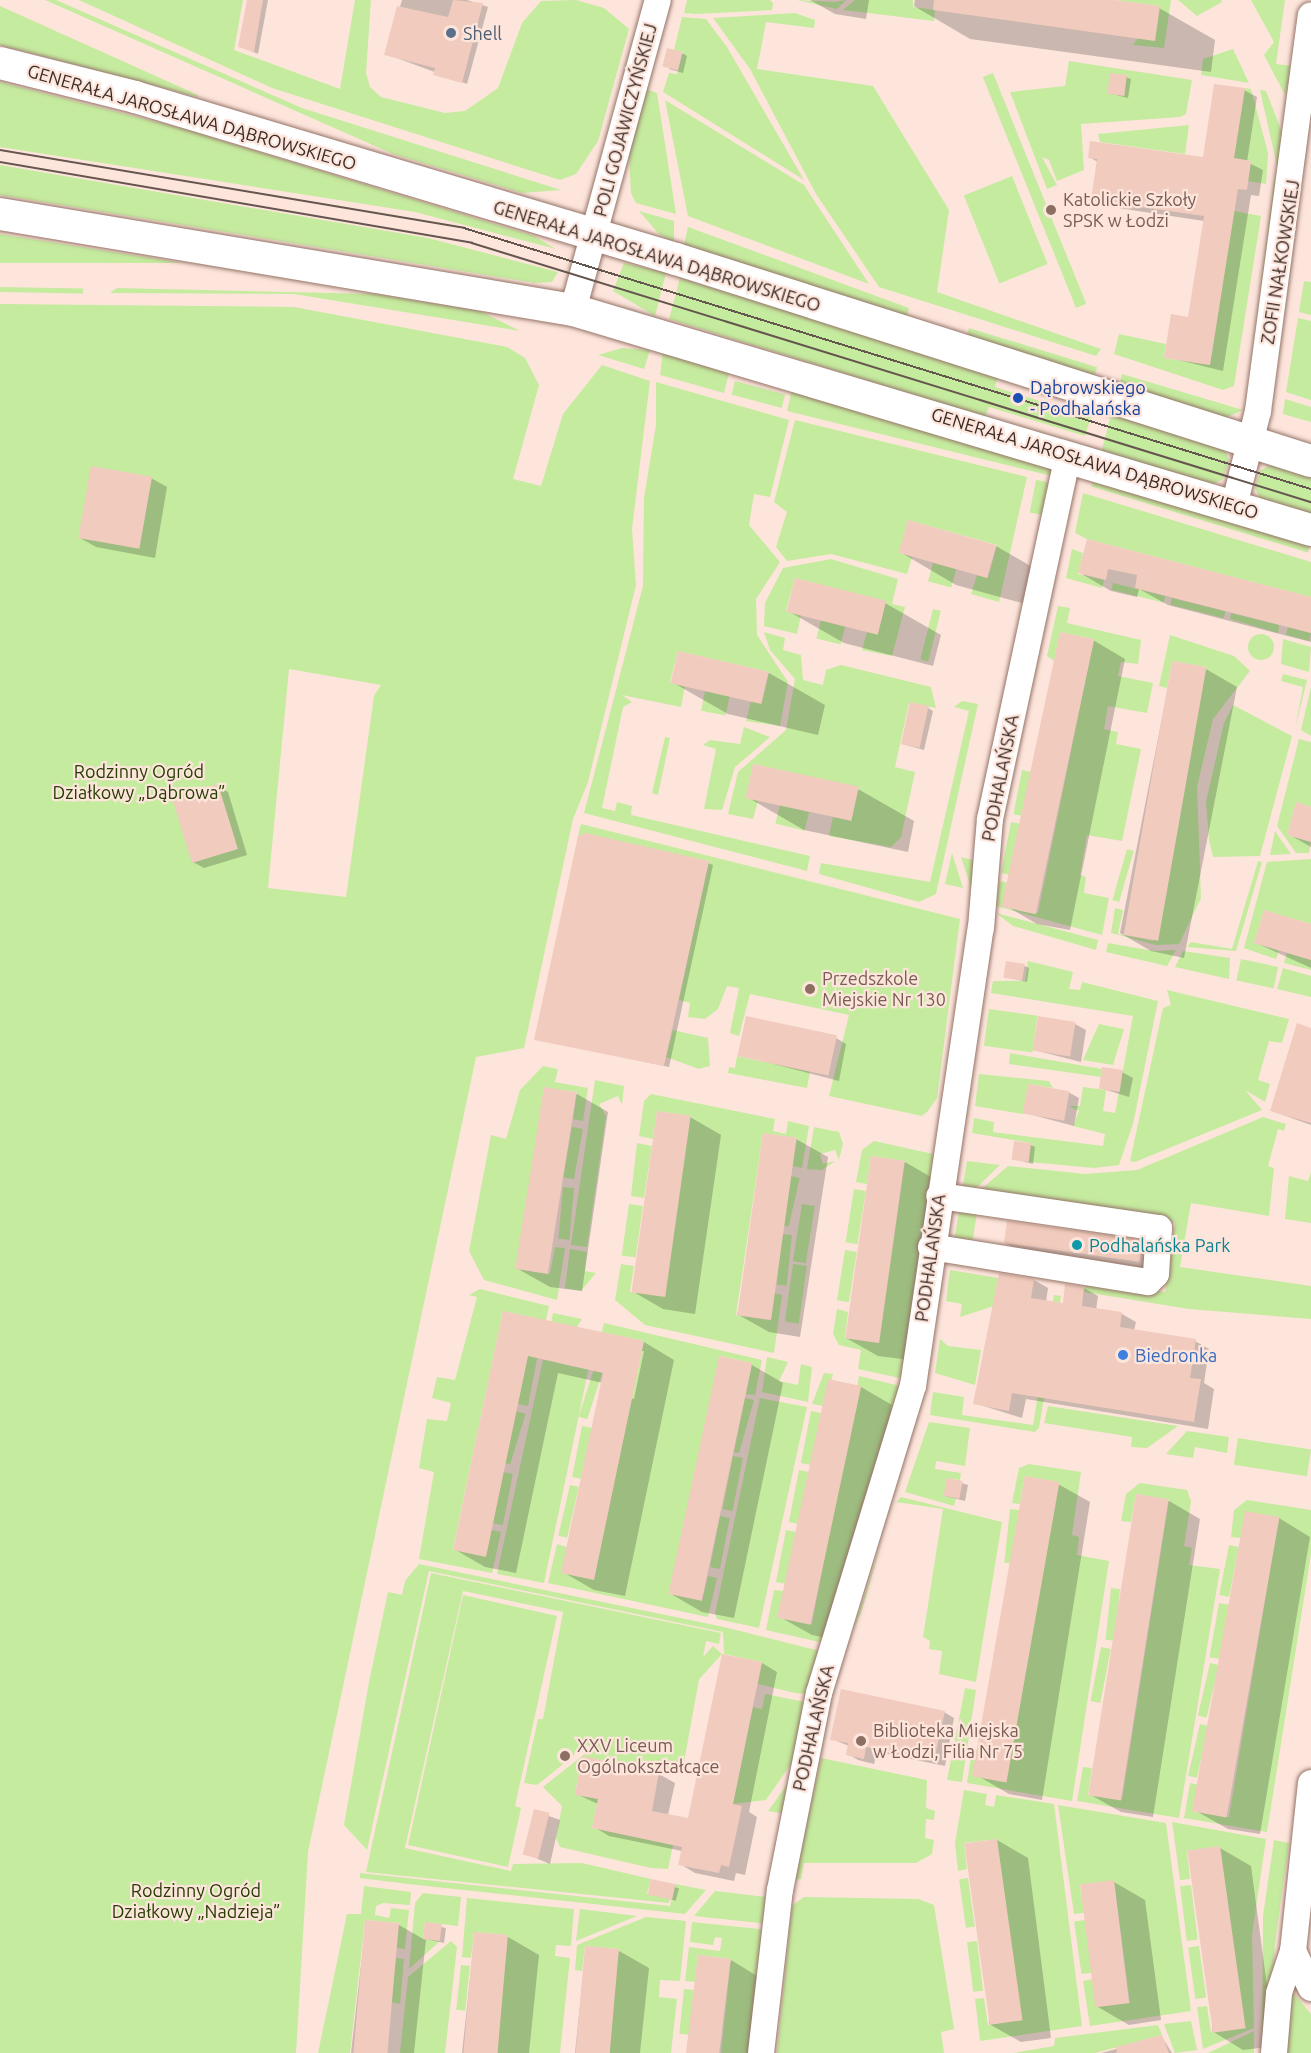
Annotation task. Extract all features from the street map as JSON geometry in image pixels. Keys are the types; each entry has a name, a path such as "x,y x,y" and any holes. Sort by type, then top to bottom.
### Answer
{"main road":[{"name":"GENERAŁA JAROSŁAWA DĄBROWSKIEGO","path":"0,63 135,97 594,235 1311,461"},
{"name":"GENERAŁA JAROSŁAWA DĄBROWSKIEGO","path":"0,214 573,310 1311,530"}],"street":[{"name":"POLI GOJAWICZYŃSKIEJ","path":"573,310 658,0"},
{"name":"ZOFII NAŁKOWSKIEJ","path":"1234,506 1252,442 1304,138 1311,16"},
{"name":"PODHALAŃSKA","path":"761,2053 780,1890 819,1693 909,1409 947,1139 981,928 990,819 1068,456"},
{"path":"931,1247 1152,1282 1162,1233 1157,1227 939,1196"},
{"path":"1274,2053 1279,1993 1293,1952 1311,1783"},
{"path":"1293,1952 1311,1988"}],"green space":[{"path":"45,0 56,0 302,108 561,190 522,193 393,154"},
{"path":"79,0 243,0 234,50 340,89 355,0 371,0 366,73 370,87 381,97 445,113 465,111 498,88 522,23 541,1 576,0 604,8 629,29 598,141 576,174 560,180 272,88"},
{"path":"687,0 770,0 773,3 772,10 696,14 684,13"},
{"path":"797,0 834,2 846,0 837,9"},
{"path":"855,0 913,0 913,7 935,10 934,21 843,10"},
{"path":"1114,0 1171,0 1164,48 1133,45 1160,6"},
{"path":"1178,0 1221,0 1222,2 1197,16"},
{"path":"1251,0 1285,0 1276,64 1292,66 1285,95 1264,55 1274,42"},
{"path":"0,6 198,95 198,97 0,45"},
{"path":"795,13 815,20 814,28 766,22 757,69 873,86 949,210 937,292 1101,349 1096,356 879,287 816,194 750,69 713,18"},
{"path":"682,17 706,19 727,47 804,180 663,92 669,73 677,74 683,52 674,50"},
{"path":"1233,49 1249,83 1201,75 1203,59"},
{"path":"1069,61 1192,80 1186,114 1180,117 1081,124 1084,170 1057,181 1049,160 1042,157 1057,185 1047,189 1010,92 1065,86"},
{"path":"993,73 1086,304 1076,308 983,77"},
{"path":"0,82 184,129 534,236 556,249 415,212 0,147"},
{"path":"1245,88 1251,89 1268,153 1266,184 1248,181 1251,161 1234,158"},
{"path":"645,89 657,93 676,214 636,203 631,193 629,156"},
{"path":"1260,90 1266,91 1282,132 1284,167 1277,166"},
{"path":"665,100 804,185 869,284 688,216"},
{"path":"1189,125 1185,154 1100,142 1098,134"},
{"path":"0,165 428,238 558,272 552,282 535,283 0,195"},
{"path":"1012,176 1048,264 999,284 964,195"},
{"path":"1274,180 1282,181 1255,402 1247,401"},
{"path":"639,211 674,221 674,242 659,234"},
{"path":"1234,211 1261,216 1234,386 1223,390 1114,354 1119,334 1166,344 1164,358 1210,365"},
{"path":"688,227 909,308 905,323 684,245"},
{"path":"0,234 183,263 0,263"},
{"path":"624,263 666,273 655,316 613,291"},
{"path":"680,278 998,376 995,387 1091,417 1085,436 989,407 985,417 669,319"},
{"path":"1304,281 1311,282 1311,315 1299,312"},
{"path":"0,287 83,288 83,293 0,292"},
{"path":"117,288 376,294 480,311 520,331 294,294 110,293"},
{"path":"0,304 294,307 507,347 525,358 539,385 513,479 541,486 563,414 602,365 650,381 632,529 636,585 588,782 573,819 524,1048 476,1057 308,1852 296,2053 0,2053","holes":["289,669 381,685 374,696 346,897 268,888"]},
{"path":"1298,318 1311,321 1311,400 1286,392"},
{"path":"969,328 1097,367 1092,382 964,343"},
{"path":"622,348 650,350 644,369 598,355"},
{"path":"663,352 729,373 724,393 660,375"},
{"path":"1122,374 1243,410 1225,418 1118,390"},
{"path":"735,381 785,394 782,408 731,395"},
{"path":"656,382 789,420 770,497 754,494 749,525 780,562 756,599 757,635 788,682 780,726 746,721 751,701 762,703 769,672 678,651 670,682 685,686 681,707 622,695 632,702 623,707 602,808 615,811 617,802 632,806 631,815 810,856 807,871 584,813 643,586 644,498 656,425"},
{"path":"792,389 1050,462 1052,476 787,411"},
{"path":"1285,399 1311,407 1311,422 1283,414"},
{"path":"1112,411 1223,445 1229,460 1223,479 1210,486 1101,453"},
{"path":"795,420 1027,477 999,602 971,594 977,575 988,578 997,545 908,520 899,553 912,557 907,574 831,554 787,561 776,547 787,512 774,502"},
{"path":"1275,462 1311,472 1311,518 1262,502 1255,488 1260,471"},
{"path":"1095,475 1311,541 1308,553 1091,486"},
{"path":"1036,480 1051,483 1044,515 1030,512"},
{"path":"1083,493 1311,562 1311,597 1087,539 1075,533"},
{"path":"1072,549 1083,553 1078,574 1104,580 1102,588 1066,578"},
{"path":"831,559 898,579 892,604 905,607 892,656 862,650 867,632 877,634 885,601 795,578 786,611 801,615 797,634 764,626 765,603 783,568"},
{"path":"933,563 956,569 951,588 928,581"},
{"path":"1113,583 1165,596 1164,603 1111,590"},
{"path":"1172,598 1225,611 1224,618 1170,605"},
{"path":"1058,606 1070,608 1067,623 1141,640 1138,664 1121,662 1118,676 1153,683 1147,713 1108,706 1104,729 1118,732 1116,744 1141,749 1122,841 1087,835 1080,875 1086,877 1084,893 1109,898 1102,935 996,906 999,881 1009,883 1005,907 1038,913 1094,639 1060,632 1054,661 1047,656"},
{"path":"933,609 941,611 928,661 920,659"},
{"path":"1231,613 1279,625 1278,633 1230,619"},
{"path":"821,620 845,626 841,644 816,638"},
{"path":"1288,627 1311,633 1309,641 1286,635"},
{"path":"764,632 785,638 783,650 801,655 803,680 823,685 826,670 841,665 931,687 936,708 909,703 895,767 915,772 901,837 891,847 829,836 833,817 851,821 859,788 753,764 746,798 758,801 753,819 728,814 738,772 786,730 795,679 770,650"},
{"path":"1261,634 1270,638 1274,647 1270,656 1261,660 1252,656 1248,647 1252,638"},
{"path":"1170,635 1234,656 1250,671 1213,719 1197,787 1201,898 1179,944 1156,945 1111,933 1115,908 1123,910 1118,934 1153,941 1206,667 1172,661 1167,688 1159,686"},
{"path":"1283,639 1311,647 1309,672 1281,664"},
{"path":"1283,674 1307,680 1295,729 1303,687 1281,681"},
{"path":"1311,687 1311,736 1301,730"},
{"path":"705,691 730,696 726,715 701,711"},
{"path":"962,701 978,704 936,894 919,902 819,874 821,863 930,882 969,711 954,707"},
{"path":"1233,705 1292,736 1260,856 1213,857 1209,840 1206,802 1224,723"},
{"path":"744,727 770,737 735,767 722,810 704,809 716,749 703,745 710,740 740,744"},
{"path":"665,737 670,738 658,795 652,793"},
{"path":"1299,739 1311,742 1311,807 1296,802 1287,835 1311,842 1309,853 1296,853 1277,826"},
{"path":"1022,770 1032,772 1023,816 1013,814"},
{"path":"780,805 809,812 805,831 775,823"},
{"path":"1011,822 1021,824 1011,875 1001,873"},
{"name":"Przedszkole Miejskie Nr 130","path":"581,824 960,919 937,1098 928,1111 922,1116 829,1096 849,1015 750,994 739,1036 730,1033 739,988 727,986 718,1009 705,1019 688,1017 690,1003 679,1000 709,861 578,836"},
{"path":"1275,831 1291,854 1270,855"},
{"path":"1127,849 1134,851 1119,902 1112,900"},
{"path":"952,853 963,888 945,884"},
{"path":"961,857 976,861 972,891"},
{"path":"1311,859 1311,924 1264,910 1254,943 1279,951 1276,959 1244,948 1267,862"},
{"path":"1258,861 1262,862 1236,951 1187,947 1191,942 1232,949"},
{"path":"996,913 1098,940 1096,950 1013,926"},
{"path":"1108,943 1154,951 1176,950 1167,966 1106,952"},
{"path":"1183,951 1230,958 1229,979 1175,967"},
{"path":"1287,953 1311,960 1311,970 1284,963"},
{"path":"1241,959 1278,967 1274,988 1236,981"},
{"path":"1028,961 1073,972 1069,989 1080,990 1082,982 1158,1001 1133,1124 1119,1165 1094,1168 1029,1162 1031,1143 972,1133 974,1118 994,1122 993,1132 1103,1146 1105,1134 1073,1126 1079,1111 1069,1106 1080,1106 1083,1087 1106,1090 1103,1111 1115,1113 1133,1016 991,993 993,981 1025,981"},
{"path":"1283,968 1311,976 1311,997 1277,989"},
{"path":"1167,990 1289,1019 1282,1043 1269,1041 1258,1080 1270,1084 1265,1102 1245,1090 1262,1110 1135,1162 1130,1161 1163,1008 1171,1005"},
{"path":"989,1009 1038,1016 1032,1052 984,1046"},
{"path":"1099,1024 1124,1029 1113,1065 1083,1060"},
{"path":"673,1030 708,1038 710,1066 699,1069 666,1057"},
{"path":"1010,1053 1102,1069 1101,1077 1009,1064"},
{"path":"737,1056 810,1072 807,1088 728,1073 729,1067 735,1068"},
{"path":"543,1066 558,1069 555,1082 588,1088 583,1121 573,1119 577,1092 544,1088 517,1269 550,1274 555,1247 565,1248 557,1300 484,1280 469,1251 491,1135 506,1139 520,1090"},
{"path":"979,1074 1049,1081 1053,1088 1028,1084 1023,1114 975,1106"},
{"path":"595,1080 624,1086 622,1105 618,1096 599,1104 606,1116 587,1247 571,1245"},
{"path":"651,1094 775,1119 773,1131 786,1134 788,1121 809,1126 802,1168 792,1166 797,1138 763,1133 736,1315 769,1320 773,1293 782,1295 774,1353 645,1325 615,1300 621,1264 634,1266 630,1292 663,1296 690,1116 657,1111 653,1139 639,1136 644,1101"},
{"path":"1263,1117 1286,1124 1284,1131 1278,1129 1268,1166 1274,1168 1269,1216 1191,1203 1180,1267 1311,1286 1311,1319 1189,1309 1084,1292 1086,1279 1165,1292 1175,1223 977,1193 1008,1166 1085,1174 1137,1170"},
{"path":"572,1127 583,1129 574,1179 563,1177"},
{"path":"814,1127 839,1132 843,1144 839,1160 835,1150 820,1154 823,1164 835,1161 822,1170 807,1169"},
{"path":"874,1141 933,1154 937,1160 904,1379 858,1369 861,1350 839,1345 833,1334 837,1309 848,1312 845,1338 879,1343 905,1161 871,1156 867,1184 856,1182 862,1150"},
{"path":"637,1143 652,1146 644,1198 631,1196"},
{"path":"967,1161 1000,1165 972,1192 962,1191"},
{"path":"1311,1172 1311,1223 1285,1219 1289,1176 1308,1181"},
{"path":"791,1176 800,1178 789,1227 780,1225"},
{"path":"563,1187 574,1188 569,1240 558,1239"},
{"path":"854,1189 866,1191 857,1244 846,1242"},
{"path":"629,1204 643,1206 636,1257 622,1255"},
{"path":"802,1204 815,1206 806,1263 793,1261"},
{"path":"960,1205 978,1208 972,1244 954,1242"},
{"path":"782,1234 792,1235 787,1286 777,1285"},
{"path":"570,1249 587,1252 585,1271 596,1273 581,1291 565,1288"},
{"path":"845,1250 857,1252 849,1302 837,1300"},
{"path":"793,1264 807,1266 799,1323 785,1321"},
{"path":"950,1270 998,1278 994,1306 960,1317 962,1304 946,1301"},
{"path":"480,1289 549,1306 540,1347 530,1345 536,1318 503,1311 453,1549 491,1530 501,1532 492,1573 419,1559 434,1472 419,1468 427,1419 447,1421 451,1403 432,1398 437,1377 455,1380 477,1297 469,1295"},
{"path":"1054,1295 1061,1296 1039,1428 1035,1432 930,1415 933,1392 964,1397 962,1415 1033,1425"},
{"path":"553,1313 582,1319 555,1362 575,1367 578,1353 591,1357 544,1583 497,1574"},
{"path":"604,1323 762,1360 755,1395 746,1394 752,1363 720,1356 669,1594 702,1601 708,1576 717,1578 708,1617 548,1583 557,1544 567,1547 594,1579 644,1341 611,1334 596,1358"},
{"path":"940,1339 948,1346 981,1350 975,1385 935,1373"},
{"path":"528,1353 538,1355 528,1406 518,1404"},
{"path":"767,1357 788,1362 779,1381 798,1385 801,1364 812,1367 808,1402 762,1392"},
{"path":"595,1366 604,1369 587,1419 579,1416"},
{"path":"824,1373 833,1374 823,1406 812,1404"},
{"path":"859,1376 904,1387 824,1643 766,1630 774,1590 784,1591 779,1618 812,1624"},
{"path":"745,1398 754,1400 739,1453 734,1452"},
{"path":"760,1398 807,1407 759,1628 717,1619 715,1614"},
{"path":"1048,1406 1178,1426 1147,1448 1131,1447 1132,1437 1044,1423"},
{"path":"516,1411 526,1414 510,1465 501,1462"},
{"path":"811,1411 821,1413 811,1465 801,1463"},
{"path":"929,1422 970,1428 965,1466 936,1461 935,1469 961,1473 960,1480 947,1478 944,1496 956,1498 954,1506 905,1492"},
{"path":"582,1426 592,1428 582,1479 572,1477"},
{"path":"1187,1431 1229,1437 1227,1453 1195,1447 1193,1458 1166,1454"},
{"path":"1238,1438 1311,1450 1307,1476 1234,1465"},
{"path":"733,1456 743,1458 733,1511 723,1509"},
{"path":"1029,1464 1081,1472 1072,1535 1079,1537 1077,1555 1109,1561 1072,1801 967,1783 972,1749 981,1751 1058,1482 1025,1476 1020,1504 1012,1503 1019,1468"},
{"path":"799,1470 809,1472 799,1524 789,1522"},
{"path":"503,1472 513,1474 503,1525 493,1523"},
{"path":"1140,1483 1187,1490 1191,1501 1184,1546 1192,1548 1189,1565 1220,1569 1179,1818 1077,1801 1083,1767 1092,1768 1088,1795 1122,1800 1169,1500 1136,1494 1131,1522 1121,1521 1126,1494"},
{"path":"570,1485 579,1487 567,1538 558,1536"},
{"path":"901,1497 1002,1522 976,1682 939,1674 942,1651 929,1649 930,1641 923,1637 943,1509 896,1502"},
{"path":"1247,1500 1311,1510 1311,1554 1267,1832 1184,1818 1190,1783 1199,1785 1195,1812 1229,1817 1279,1517 1241,1538 1231,1537 1234,1510"},
{"path":"1010,1509 1019,1510 1013,1564 1004,1563"},
{"path":"720,1516 730,1518 720,1569 710,1567"},
{"path":"786,1530 796,1532 786,1584 776,1582"},
{"path":"883,1538 861,1613 854,1628 868,1585"},
{"path":"1229,1545 1239,1547 1229,1597 1219,1595"},
{"path":"419,1564 724,1627 820,1651 807,1694 795,1693 758,1684 762,1662 724,1654 723,1632 429,1571 367,1850 344,1825 369,1682 388,1592 402,1595 405,1581"},
{"path":"431,1573 721,1633 719,1644 706,1641 682,1773 582,1757 575,1794 598,1799 592,1828 673,1845 668,1869 651,1868 560,1847 556,1838 562,1806 543,1787 592,1748 587,1745 537,1785 524,1783 538,1719 543,1719 563,1612 463,1591 405,1848 511,1871 513,1864 582,1863 651,1879 647,1894 670,1899 669,1903 366,1872"},
{"path":"1111,1588 1120,1589 1115,1641 1106,1640"},
{"path":"463,1595 557,1616 515,1806 521,1808 508,1867 408,1845"},
{"path":"1219,1603 1230,1605 1220,1659 1209,1657"},
{"path":"713,1646 722,1654 631,1755 622,1747"},
{"path":"1101,1647 1111,1649 1100,1703 1091,1701"},
{"path":"1210,1663 1219,1665 1207,1718 1198,1716"},
{"path":"965,1688 976,1690 962,1782 947,1780"},
{"path":"765,1694 805,1702 793,1761 766,1800 733,1804 753,1707 762,1709"},
{"path":"1200,1724 1209,1726 1197,1778 1188,1776"},
{"path":"821,1758 927,1780 926,1808 935,1811 934,1820 926,1819 925,1838 934,1840 932,1854 916,1863 804,1863 801,1879 794,1880"},
{"path":"794,1775 787,1814 768,1811"},
{"path":"964,1790 987,1794 985,1805 994,1807 996,1795 1054,1804 1082,2026 980,2041 975,1999 984,1998 988,2025 1021,2020 997,1839 964,1843 967,1869 958,1871 955,1843"},
{"path":"1058,1805 1166,1823 1191,2011 1090,2026 1083,1981 1093,1979 1097,2007 1130,2003 1114,1881 1080,1885 1084,1913 1074,1914"},
{"path":"1172,1822 1266,1839 1252,1935 1254,2028 1203,2049 1197,2007 1207,2006 1211,2032 1244,2028 1220,1847 1187,1851 1190,1879 1180,1880"},
{"path":"1274,1840 1289,1843 1275,1943 1269,2053 1262,2053 1263,1916"},
{"path":"360,1873 670,1906 675,1884 706,1890 685,1914 360,1878"},
{"path":"968,1878 975,1927 966,1928 959,1879"},
{"path":"1191,1885 1198,1940 1187,1941 1180,1886"},
{"path":"364,1886 411,1892 410,1905 383,1903 376,1906 375,1915 389,1918 391,1908 409,1910 405,1949 397,1948 399,1923 365,1920 350,2053 318,2053 347,1914 361,1914"},
{"path":"715,1891 767,1897 769,1924 694,1916"},
{"path":"423,1893 461,1897 458,1926 425,1922 423,1939 440,1941 409,1969 415,1903"},
{"path":"804,1897 918,1899 934,1905 954,2029 941,2032 944,2053 777,2053 792,1906"},
{"path":"467,1898 574,1909 571,1946 556,1945 555,1956 570,1958 560,2053 496,2053 508,1935 474,1932 471,1958 462,1957"},
{"path":"580,1909 637,1916 576,1941"},
{"path":"646,1917 686,1921 680,1981 660,1980 659,1997 677,1999 671,2053 608,2053 619,1949 585,1946 582,1971 575,1970 577,1945"},
{"path":"1085,1920 1092,1972 1081,1974 1074,1922"},
{"path":"692,1922 768,1930 755,2053 721,2053 731,1959 698,1955 695,1982 685,1981 689,1947 720,1951 722,1938 715,1937 713,1945 690,1942"},
{"path":"451,1941 457,1947 445,2053 400,2053 408,1977"},
{"path":"977,1941 983,1991 973,1992 967,1942"},
{"path":"1199,1946 1206,1997 1195,1999 1188,1948"},
{"path":"396,1958 404,1959 400,2004 391,2002"},
{"path":"461,1965 470,1966 465,2011 456,2010"},
{"path":"684,1989 694,1990 689,2035 679,2034"},
{"path":"1291,1990 1311,2014 1311,2053 1280,2053"},
{"path":"1191,2021 1197,2050 1175,2053 1164,2024"},
{"path":"1158,2025 1162,2035 1095,2053 1013,2053 1054,2046 1055,2038"},
{"path":"1254,2031 1254,2053 1208,2053"}],"building":[{"path":"247,0 263,0 254,52 238,47"},
{"path":"453,0 483,3 462,83 433,75 435,68 384,55 397,6 448,17"},
{"path":"934,0 1114,0 1160,6 1155,41 933,10"},
{"path":"667,48 683,52 678,70 662,66"},
{"path":"1110,73 1127,75 1124,96 1107,94"},
{"path":"1214,84 1245,88 1234,158 1251,161 1247,190 1238,189 1210,365 1164,358 1171,314 1188,317 1204,216 1091,200 1097,159 1088,158 1090,141 1203,157"},
{"path":"91,466 152,477 139,549 78,538"},
{"path":"908,520 996,545 987,578 899,553"},
{"path":"1087,539 1311,597 1311,633 1135,588 1137,575 1108,569 1106,580 1078,573"},
{"path":"795,578 886,601 878,635 787,612"},
{"path":"1060,632 1094,639 1036,914 1002,907"},
{"path":"678,651 769,672 761,704 671,683"},
{"path":"1172,661 1206,667 1158,941 1124,935"},
{"path":"910,702 929,706 920,748 901,744"},
{"path":"753,764 859,786 851,821 746,798"},
{"path":"218,784 238,849 192,863 172,798"},
{"path":"1296,802 1311,807 1311,842 1287,835"},
{"path":"585,833 709,861 664,1066 534,1040 578,836"},
{"path":"1264,910 1311,924 1311,960 1254,943"},
{"path":"1006,961 1025,964 1022,981 1003,978"},
{"path":"746,1016 837,1035 828,1075 737,1056"},
{"path":"1038,1016 1076,1022 1070,1057 1033,1051"},
{"path":"1297,1023 1311,1028 1311,1123 1270,1111"},
{"path":"1102,1067 1123,1070 1120,1092 1099,1089"},
{"path":"1028,1084 1069,1091 1064,1121 1023,1114"},
{"path":"544,1087 577,1092 548,1274 515,1269"},
{"path":"657,1111 691,1116 665,1297 632,1292"},
{"path":"763,1133 797,1138 771,1320 737,1315"},
{"path":"1014,1141 1031,1143 1029,1162 1012,1160"},
{"path":"871,1156 905,1161 879,1343 845,1338"},
{"path":"1007,1221 1143,1240 1140,1262 1004,1243"},
{"path":"999,1273 1034,1279 1031,1298 1063,1303 1065,1284 1084,1287 1082,1306 1122,1312 1120,1327 1196,1339 1190,1378 1201,1379 1194,1422 1012,1393 1009,1411 973,1404"},
{"path":"503,1311 644,1341 594,1580 561,1573 603,1373 528,1356 486,1557 453,1550"},
{"path":"719,1356 752,1363 702,1601 668,1594"},
{"path":"828,1379 861,1386 811,1625 777,1618"},
{"path":"1025,1476 1059,1482 1007,1782 972,1776"},
{"path":"947,1478 963,1481 959,1499 944,1496"},
{"path":"1136,1494 1169,1499 1121,1800 1088,1795"},
{"path":"1245,1511 1279,1517 1227,1817 1192,1811"},
{"path":"722,1654 762,1662 733,1804 742,1806 729,1867 721,1865 719,1873 678,1865 682,1847 592,1828 598,1799 575,1795 582,1756 659,1772 652,1811 688,1818"},
{"path":"841,1689 945,1711 934,1761 866,1747 864,1759 846,1755 848,1743 830,1740"},
{"path":"534,1809 550,1813 538,1858 523,1855"},
{"path":"997,1839 1022,2020 990,2025 964,1844"},
{"path":"1220,1846 1246,2028 1213,2033 1187,1851"},
{"path":"651,1879 675,1884 672,1900 648,1895"},
{"path":"1114,1880 1129,2003 1095,2007 1080,1884"},
{"path":"365,1920 399,1923 387,2053 353,2053"},
{"path":"425,1922 442,1924 440,1941 423,1939"},
{"path":"474,1932 508,1935 498,2053 463,2053"},
{"path":"585,1946 619,1949 610,2053 576,2053"},
{"path":"698,1955 731,1959 719,2053 686,2053"},
{"path":"1162,2035 1169,2053 1117,2053 1116,2047"}],"tram line":[{"path":"0,150 464,228 1311,489"},
{"path":"0,162 472,243 1311,502"}],"place":[{"name":"Shell","path":"451,33"},
{"name":"Katolickie Szkoły SPSK w Łodzi","path":"1051,210"},
{"name":"Dąbrowskiego - Podhalańska","path":"1018,398"},
{"name":"Przedszkole Miejskie Nr 130","path":"810,989"},
{"name":"Podhalańska Park","path":"1077,1245"},
{"name":"Biedronka","path":"1123,1355"},
{"name":"Biblioteka Miejska w Łodzi, Filia Nr 75","path":"861,1741"},
{"name":"XXV Liceum Ogólnokształcące","path":"565,1756"}],"park label":[{"name":"Rodzinny Ogród Działkowy „Dąbrowa”","path":"139,782"},
{"name":"Rodzinny Ogród Działkowy „Nadzieja”","path":"196,1901"}]}
